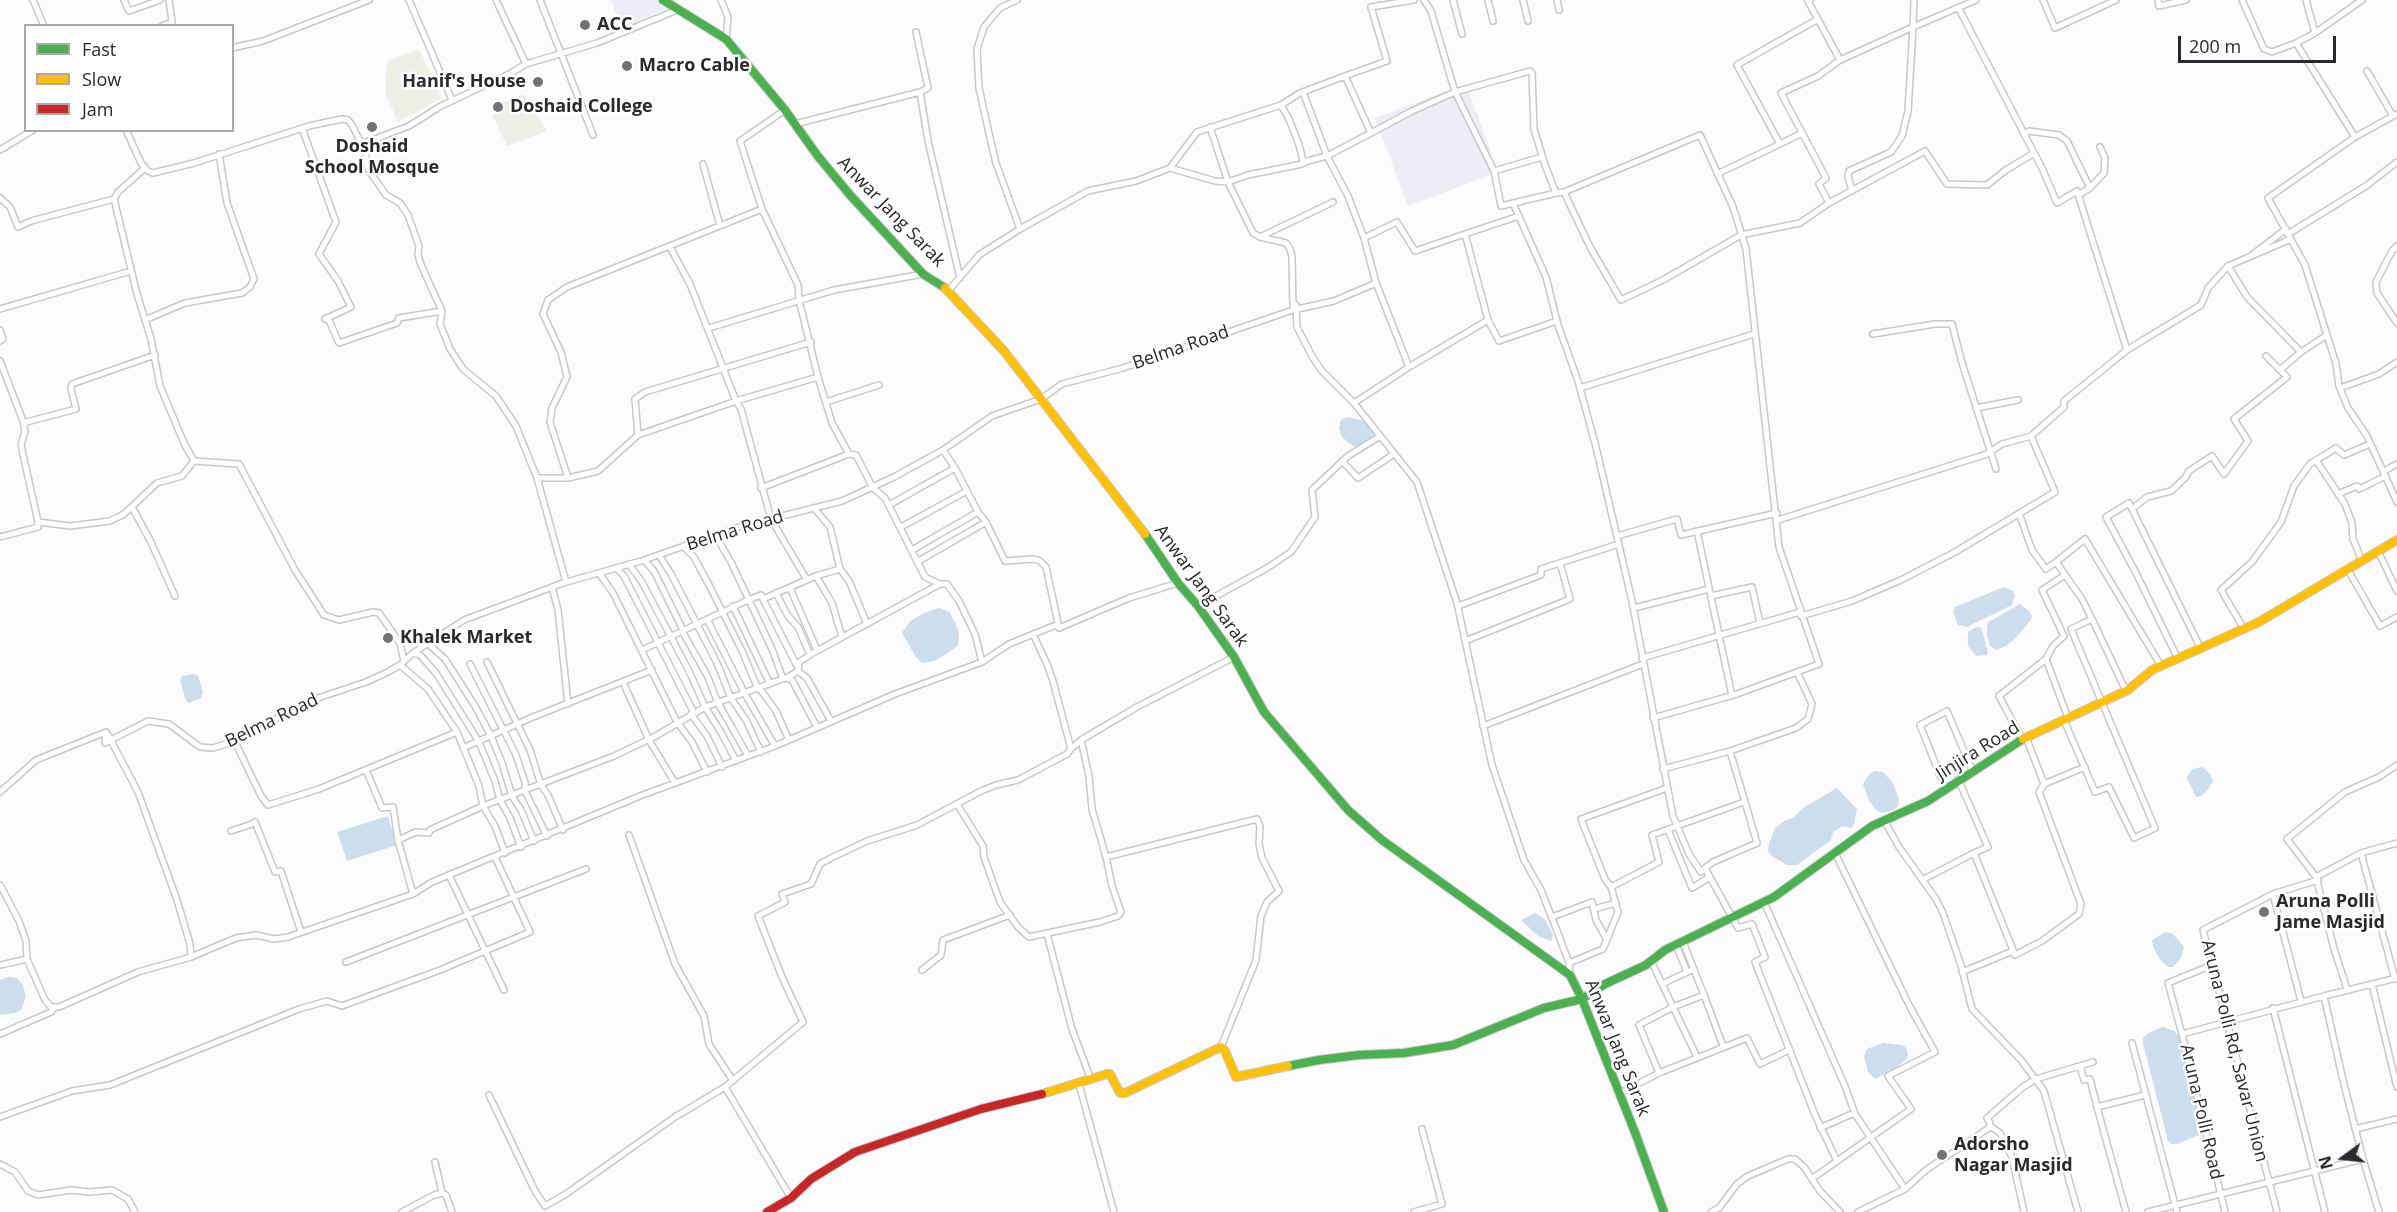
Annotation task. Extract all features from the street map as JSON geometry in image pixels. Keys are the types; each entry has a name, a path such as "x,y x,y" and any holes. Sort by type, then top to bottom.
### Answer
{"street":[{"path":"33,0 43,24"},
{"path":"123,0 129,11 160,0"},
{"path":"167,24 172,22 169,0"},
{"path":"234,48 263,41 369,0"},
{"path":"409,0 452,100"},
{"path":"496,0 526,64"},
{"path":"540,0 559,54 593,135"},
{"name":"Anwar Jang Sarak","path":"663,0 726,39 785,110 817,155 850,195 923,274 949,290 1004,351 1130,513 1178,584 1198,606 1234,657 1264,712 1348,810 1382,840 1570,975 1620,1093 1665,1212"},
{"path":"721,0 728,17 726,39"},
{"path":"1017,0 1000,8 984,27 977,49 979,88 996,164 1020,229"},
{"path":"949,290 979,255 1088,191 1136,181 1170,168 1197,132 1281,105 1303,92 1387,61 1371,7 1414,0"},
{"path":"1424,0 1431,11 1455,92 1494,171 1501,206 1564,192 1700,135 1732,207 1746,249 1754,334 1778,520 1779,547 1818,664 1732,696 1653,718"},
{"path":"1453,0 1462,34"},
{"path":"1488,0 1493,21"},
{"path":"1523,0 1528,21"},
{"path":"1557,0 1559,10"},
{"path":"1810,0 1808,1 1840,60"},
{"path":"1852,191 1849,171 1891,152 1902,136 1908,111 1914,0"},
{"path":"1829,203 1818,184 1826,178 1781,93 1818,76 1840,60 1976,0"},
{"path":"2043,0 2055,28 2116,0"},
{"path":"2158,0 2159,6 2186,0"},
{"path":"2242,0 2264,49 2272,52 2315,33 2362,0"},
{"path":"2306,0 2315,33"},
{"path":"1959,9 2034,153 2057,203 2077,191 2127,350"},
{"path":"364,143 409,126 452,100 526,64 607,39 677,10"},
{"path":"1780,144 1737,65 1818,19"},
{"path":"795,124 928,88 916,32"},
{"path":"2296,43 2355,137"},
{"path":"1170,168 1215,181 1228,182 1248,175 1302,164 1327,156 1455,92 1530,71 1533,81 1533,129 1556,193"},
{"path":"2367,71 2395,115 2355,137 2268,198 2306,265 2336,364 2340,388 2348,408 2385,473 2397,501"},
{"path":"1345,76 1371,133"},
{"path":"920,92 927,141 960,278"},
{"path":"1303,92 1327,156 1348,196 1364,238 1376,283 1409,367"},
{"path":"1281,105 1299,145 1302,164"},
{"path":"785,110 740,141 762,209 798,285 799,300 818,377 832,423 849,454"},
{"path":"127,132 148,171 159,172 302,128 342,119 352,124 360,141 364,143 368,169 386,195 400,203 408,215 419,246 422,265 442,310 440,324 443,334 463,369 496,396 516,426 537,478 566,582"},
{"path":"1210,127 1228,182 1251,231 1260,237 1286,243 1290,249 1293,310"},
{"path":"302,128 336,222 330,236 319,251 351,307 326,318 339,343 397,323 399,318 442,310"},
{"path":"2024,134 2030,131 2060,135 2067,141 2090,188"},
{"path":"0,150 30,132"},
{"path":"1717,174 1802,133"},
{"path":"2078,195 2090,188 2104,172 2105,158 2100,147"},
{"path":"1564,192 1590,247 1621,300 1663,280 1741,235 1800,223 1829,203 1925,151 1947,184 1987,185 2034,153"},
{"path":"145,320 185,303 242,293 250,287 254,279 227,203 219,154"},
{"path":"1494,171 1542,157"},
{"path":"1778,520 1990,453 2002,444 2031,436 2064,407 2064,401 2127,350 2201,305 2208,288 2228,266 2248,258 2366,186 2397,162"},
{"path":"703,164 720,226"},
{"path":"146,168 118,192 114,199 131,271 155,355 160,386 194,461"},
{"path":"0,198 10,207 18,227 114,199"},
{"path":"1260,237 1333,202"},
{"path":"1513,203 1546,277 1557,321 1580,388 1634,609 1673,816 1689,854 1701,872 1713,862 1757,843 1730,751"},
{"path":"568,478 550,422 552,408 567,377 561,352 543,314 548,300 567,287 762,209"},
{"path":"1364,238 1397,222 1414,251 1519,216"},
{"path":"1465,234 1488,320 1499,341 1557,321"},
{"path":"2248,258 2288,234"},
{"path":"2397,246 2388,257 2376,282 2378,292 2397,323"},
{"path":"670,247 690,284 741,409 771,519 807,580"},
{"path":"2228,266 2247,297 2301,352"},
{"path":"0,309 131,271"},
{"path":"709,328 834,290 923,274"},
{"name":"Belma Road","path":"105,743 148,721 169,724 200,747 213,748 232,742 312,700 366,682 402,663 413,652 464,620 566,582 644,560 771,519 842,501 873,488 943,450 992,416 1041,399 1062,384 1123,368 1293,310 1334,301 1376,283"},
{"path":"1293,310 1296,305 1297,327 1313,358 1354,403 1417,482 1458,606 1492,765 1524,860 1541,890 1552,917 1569,963 1570,975"},
{"path":"1354,403 1488,320"},
{"path":"1873,334 1935,324 1953,324 1962,363 1996,470"},
{"path":"0,330 3,339 0,341"},
{"path":"1580,388 1754,334"},
{"path":"2280,370 2301,352 2327,335"},
{"path":"638,435 635,399 656,387 811,342"},
{"path":"23,423 77,408 71,389 72,384 155,355"},
{"path":"2132,509 2147,497 2171,491 2189,471 2212,456 2224,474 2248,441 2234,419 2287,377 2266,356"},
{"path":"0,361 25,431 21,445 38,522 38,526 0,537"},
{"path":"2340,388 2379,374 2397,362"},
{"path":"537,478 568,478 598,471 638,435 736,401 818,377"},
{"path":"826,402 879,385"},
{"path":"1976,408 2018,400"},
{"path":"1198,606 1292,552 1315,518 1312,490 1342,461 1380,436"},
{"path":"1482,726 1643,661 1719,635 1852,602 1955,552 2055,492 2031,436"},
{"path":"2244,629 2221,590 2252,562 2281,522 2294,486 2310,464 2336,448 2344,455 2370,444"},
{"path":"943,450 986,522 1005,561 1033,559 1040,561 1046,567 1059,628"},
{"path":"761,488 849,454 856,455 873,488 885,498 889,505 925,577 940,584 947,584 959,601 975,634 982,662"},
{"path":"1342,461 1358,478 1394,454"},
{"path":"2316,460 2345,504 2352,523 2353,539 2362,561"},
{"path":"38,522 70,526 110,521 132,507 157,483 182,476 194,461"},
{"path":"194,461 239,464 295,570 324,615 339,620 373,612 379,613 400,643 402,663 428,689 457,732 479,786 483,806 495,826 505,853"},
{"path":"2338,494 2357,486 2359,489 2397,464"},
{"path":"889,505 955,468"},
{"path":"901,527 967,491"},
{"path":"2178,659 2106,517 2129,502 2201,649"},
{"path":"132,507 151,542 175,596"},
{"path":"814,508 830,527 840,569 849,581 867,624"},
{"path":"912,550 978,512"},
{"path":"1617,536 1677,519 1681,535 1777,513"},
{"path":"2019,513 2036,556 2046,569 2085,539 2161,666"},
{"path":"917,562 986,522"},
{"path":"1697,531 1732,696"},
{"path":"715,536 731,562 785,678 792,680 817,727"},
{"name":"Jinjira Road","path":"1221,1047 1225,1051 1234,1076 1241,1077 1319,1060 1404,1053 1453,1045 1544,1008 1582,999 1680,943 1774,897 1884,820 1928,801 1958,779 2024,738 2126,691 2152,670 2244,629 2397,540"},
{"path":"1458,606 1541,575 1541,569 1619,544"},
{"path":"683,546 694,557 759,689 776,711 789,740"},
{"path":"2378,551 2397,591"},
{"path":"659,555 671,573 717,663 731,699 746,720 761,752"},
{"path":"644,560 654,572 707,675 718,703 748,756"},
{"path":"2056,562 2092,619 2126,691"},
{"path":"1465,641 1570,599 1560,563"},
{"path":"629,564 642,582 705,707 736,761"},
{"path":"616,568 624,576 692,714 707,736 722,766"},
{"path":"763,599 816,576 840,569"},
{"path":"2348,570 2380,626 2397,617"},
{"path":"598,573 613,593 677,722 692,742 707,772"},
{"path":"2045,783 2024,738 1999,696 2046,659 2064,636 2042,590 2065,575"},
{"path":"816,576 832,603 842,638"},
{"path":"398,840 416,832 429,833 430,830 483,806 541,785 649,740 705,707 785,678 798,669 799,662 817,650 940,584"},
{"path":"1059,628 1129,598 1178,584"},
{"path":"552,587 559,620 568,704"},
{"path":"1711,596 1752,587 1760,623"},
{"path":"790,588 817,650"},
{"path":"1634,609 1709,589"},
{"path":"776,593 798,627 810,655"},
{"path":"642,650 761,594 798,669 807,678 831,721"},
{"path":"733,606 770,684"},
{"path":"707,619 745,694 775,746"},
{"path":"2046,659 2066,719 2095,792 2109,787 2134,838 2155,828 2071,629 2092,619"},
{"path":"0,885 24,934 27,958 45,1000 51,1007 55,1007 138,972 191,957 236,938 256,935 274,939 302,932 413,894 432,882 640,796 761,752 831,721 982,662 1009,644 1033,634 1056,625 1059,628"},
{"path":"1033,634 1047,664 1071,749"},
{"path":"427,643 445,659 475,706 491,736 512,796 521,810 534,841"},
{"path":"413,652 436,673 479,742 500,800 521,847"},
{"path":"489,1095 535,1191 545,1206 566,1194 675,1117 725,1087 803,1022 758,916 785,902 782,894 811,884 820,864 831,858 867,841 917,825 996,785 1018,780 1067,754 1081,740 1212,666 1234,657"},
{"path":"487,662 530,750 541,785 548,795 562,830"},
{"path":"470,664 516,755 525,783 525,791 547,836"},
{"path":"463,748 652,670"},
{"path":"1663,769 1730,751 1796,728 1808,719 1812,704 1797,672"},
{"path":"623,682 649,740 675,783"},
{"path":"1945,789 1920,725 1947,711 1972,770"},
{"path":"0,792 36,760 106,732 105,743"},
{"path":"232,742 237,746 261,796 268,805 319,789 457,732"},
{"path":"105,743 108,735 141,800 177,900 190,944 191,957"},
{"path":"957,804 983,846 984,857 1000,902 1029,937 1118,916 1121,912 1092,809 1089,776 1081,740"},
{"path":"2347,989 2334,949 2317,879 2287,839 2345,792 2379,777 2397,765"},
{"path":"1974,853 2015,955 2042,941 2079,914 2081,904 2039,792 2045,783 2085,767"},
{"path":"366,770 382,808 393,807 398,840 413,894"},
{"path":"1922,880 1988,847 1958,779"},
{"path":"1569,963 1604,949 1618,912 1611,887 1605,879 1581,819 1667,788"},
{"path":"1611,887 1659,862 1652,835 1744,802"},
{"path":"767,1212 791,1198 811,1179 855,1152 981,1109 1110,1074 1120,1093 1132,1091 1221,1047 1256,960 1261,916 1268,902 1279,891 1262,858 1259,844 1260,826 1257,819 1106,857"},
{"path":"1884,820 1899,848 1936,899 1943,913 1972,1009 1998,1035 2044,1091 2079,1212"},
{"path":"231,831 255,822 275,872 281,871 302,932"},
{"path":"1668,830 1692,888 1710,877"},
{"path":"629,835 675,964 704,1016 709,1044 733,1081"},
{"path":"2301,1001 2273,894 2317,879 2361,853 2397,843"},
{"path":"1813,1178 1911,1109 1888,1076 1935,1052 1835,853"},
{"path":"2361,853 2396,979"},
{"path":"0,1117 72,1091 110,1085 299,1009 327,1001 342,1006 530,932 495,857"},
{"path":"1705,868 1738,928 1752,924 1765,957 1755,962 1821,1128 1837,1161"},
{"path":"346,962 586,869"},
{"path":"449,875 504,990"},
{"name":"Aruna Polli Rd, Savar Union","path":"2273,894 2204,930 2277,1212"},
{"path":"1552,917 1592,902 1596,920 1607,940"},
{"path":"1764,902 1854,1113 1905,1189"},
{"path":"1594,909 1616,903"},
{"path":"922,970 941,955 943,940 1010,915"},
{"path":"1047,934 1072,1029 1091,1080"},
{"path":"1680,943 1694,969 1723,1046"},
{"path":"1680,943 1687,972"},
{"path":"1962,972 2013,951"},
{"path":"0,965 27,958"},
{"path":"1651,961 1696,1057"},
{"path":"2182,1034 2168,982 2212,965"},
{"path":"1662,984 1694,969"},
{"name":"Aruna Polli Road","path":"2225,1212 2182,1034 2273,1008 2396,979"},
{"path":"2372,984 2397,1087"},
{"path":"1659,1073 1639,1025 1673,1007 1704,995"},
{"path":"2324,996 2355,1129 2379,1212"},
{"path":"0,1034 51,1012 55,1007"},
{"path":"2273,1008 2325,1212"},
{"path":"1620,1093 1659,1073 1747,1038 1760,1064 1789,1050"},
{"path":"2132,1043 2177,1212"},
{"path":"2024,1212 2012,1157 2000,1133 1990,1126 1988,1118 2036,1079 2093,1062"},
{"path":"2080,1066 2084,1080 2090,1079 2126,1212"},
{"path":"1078,1084 1114,1212"},
{"path":"725,1087 791,1198"},
{"path":"2097,1107 2145,1095"},
{"path":"1821,1128 1854,1113"},
{"path":"2355,1129 2397,1119"},
{"path":"1858,1212 1905,1189 1926,1170 1990,1126"},
{"path":"1414,1212 1442,1204 1422,1129"},
{"path":"1711,1212 1719,1208 1737,1184 1748,1176 1788,1159 1795,1159 1840,1212"},
{"name":"Aruna Polli Road","path":"2148,1212 2363,1159"},
{"path":"435,1162 442,1193 446,1196 452,1212"},
{"path":"0,1164 15,1172 28,1191 38,1195 71,1190 89,1192 112,1190 128,1199 135,1212"},
{"path":"402,1212 442,1193"}],"shaded area":[{"path":"611,0 665,0 671,6 622,29"},
{"path":"419,49 442,98 398,122 385,92 387,61"},
{"path":"1466,84 1498,172 1408,206 1375,118"},
{"path":"524,94 547,131 507,146 493,116 501,104"}],"water":[{"path":"1348,417 1365,421 1373,430 1374,433 1368,441 1354,447 1342,437 1339,428 1341,420"},
{"path":"2004,587 2013,591 2015,595 2012,605 1967,627 1958,625 1953,612 1955,607"},
{"path":"2020,604 2029,611 2032,616 2031,620 2015,639 1996,650 1990,646 1987,623"},
{"path":"939,608 949,612 955,622 959,634 958,646 935,661 922,663 902,633 910,621"},
{"path":"1981,627 1987,655 1976,656 1968,646 1968,632"},
{"path":"194,674 198,676 203,691 201,698 188,703 180,680 182,676"},
{"path":"2202,767 2210,774 2213,781 2207,791 2196,797 2187,778 2192,769"},
{"path":"1875,771 1883,772 1893,783 1899,799 1898,806 1894,810 1883,813 1877,811 1869,801 1863,784 1869,774"},
{"path":"1837,788 1857,809 1851,828 1842,826 1833,832 1831,840 1797,865 1787,865 1772,856 1768,851 1775,828"},
{"path":"388,816 397,845 347,861 337,832"},
{"path":"1535,913 1545,919 1553,935 1551,941 1538,936 1521,920"},
{"path":"2165,932 2173,934 2184,947 2181,958 2173,967 2168,967 2161,961 2153,947 2152,940"},
{"path":"8,977 17,978 23,985 26,997 21,1010 0,1015 0,980"},
{"path":"2163,1027 2174,1031 2180,1037 2201,1125 2199,1135 2177,1144 2171,1144 2168,1141 2143,1043 2143,1038 2148,1033"},
{"path":"1883,1043 1902,1045 1906,1048 1908,1055 1907,1059 1894,1069 1875,1079 1868,1072 1864,1056 1867,1049"}],"traffic: fast":[{"path":"663,0 726,39 785,110 817,155 850,195 923,274 945,288"},
{"path":"1145,534 1178,583 1198,606 1234,657 1264,712 1348,810 1382,840 1570,975 1582,999 1636,1135 1664,1212"},
{"path":"1288,1066 1319,1060 1404,1053 1453,1045 1544,1008 1582,999 1605,984 1646,965 1665,950 1774,897 1872,826 1928,801 2023,739"}],"traffic: slow":[{"path":"945,288 1004,351 1145,534"},
{"path":"2023,739 2128,690 2152,670 2259,622 2397,540"},
{"path":"1042,1094 1107,1074 1110,1074 1120,1093 1125,1093 1221,1047 1236,1077 1288,1066"}],"traffic: jam":[{"path":"767,1212 791,1198 811,1179 855,1152 981,1109 1042,1094"}],"place":[{"name":"ACC","path":"585,25"},
{"name":"Macro Cable","path":"627,66"},
{"name":"Hanif's House","path":"538,82"},
{"name":"Doshaid College","path":"498,107"},
{"name":"Doshaid School Mosque","path":"372,127"},
{"name":"Khalek Market","path":"388,638"},
{"name":"Aruna Polli Jame Masjid","path":"2264,912"},
{"name":"Adorsho Nagar Masjid","path":"1942,1155"}]}
